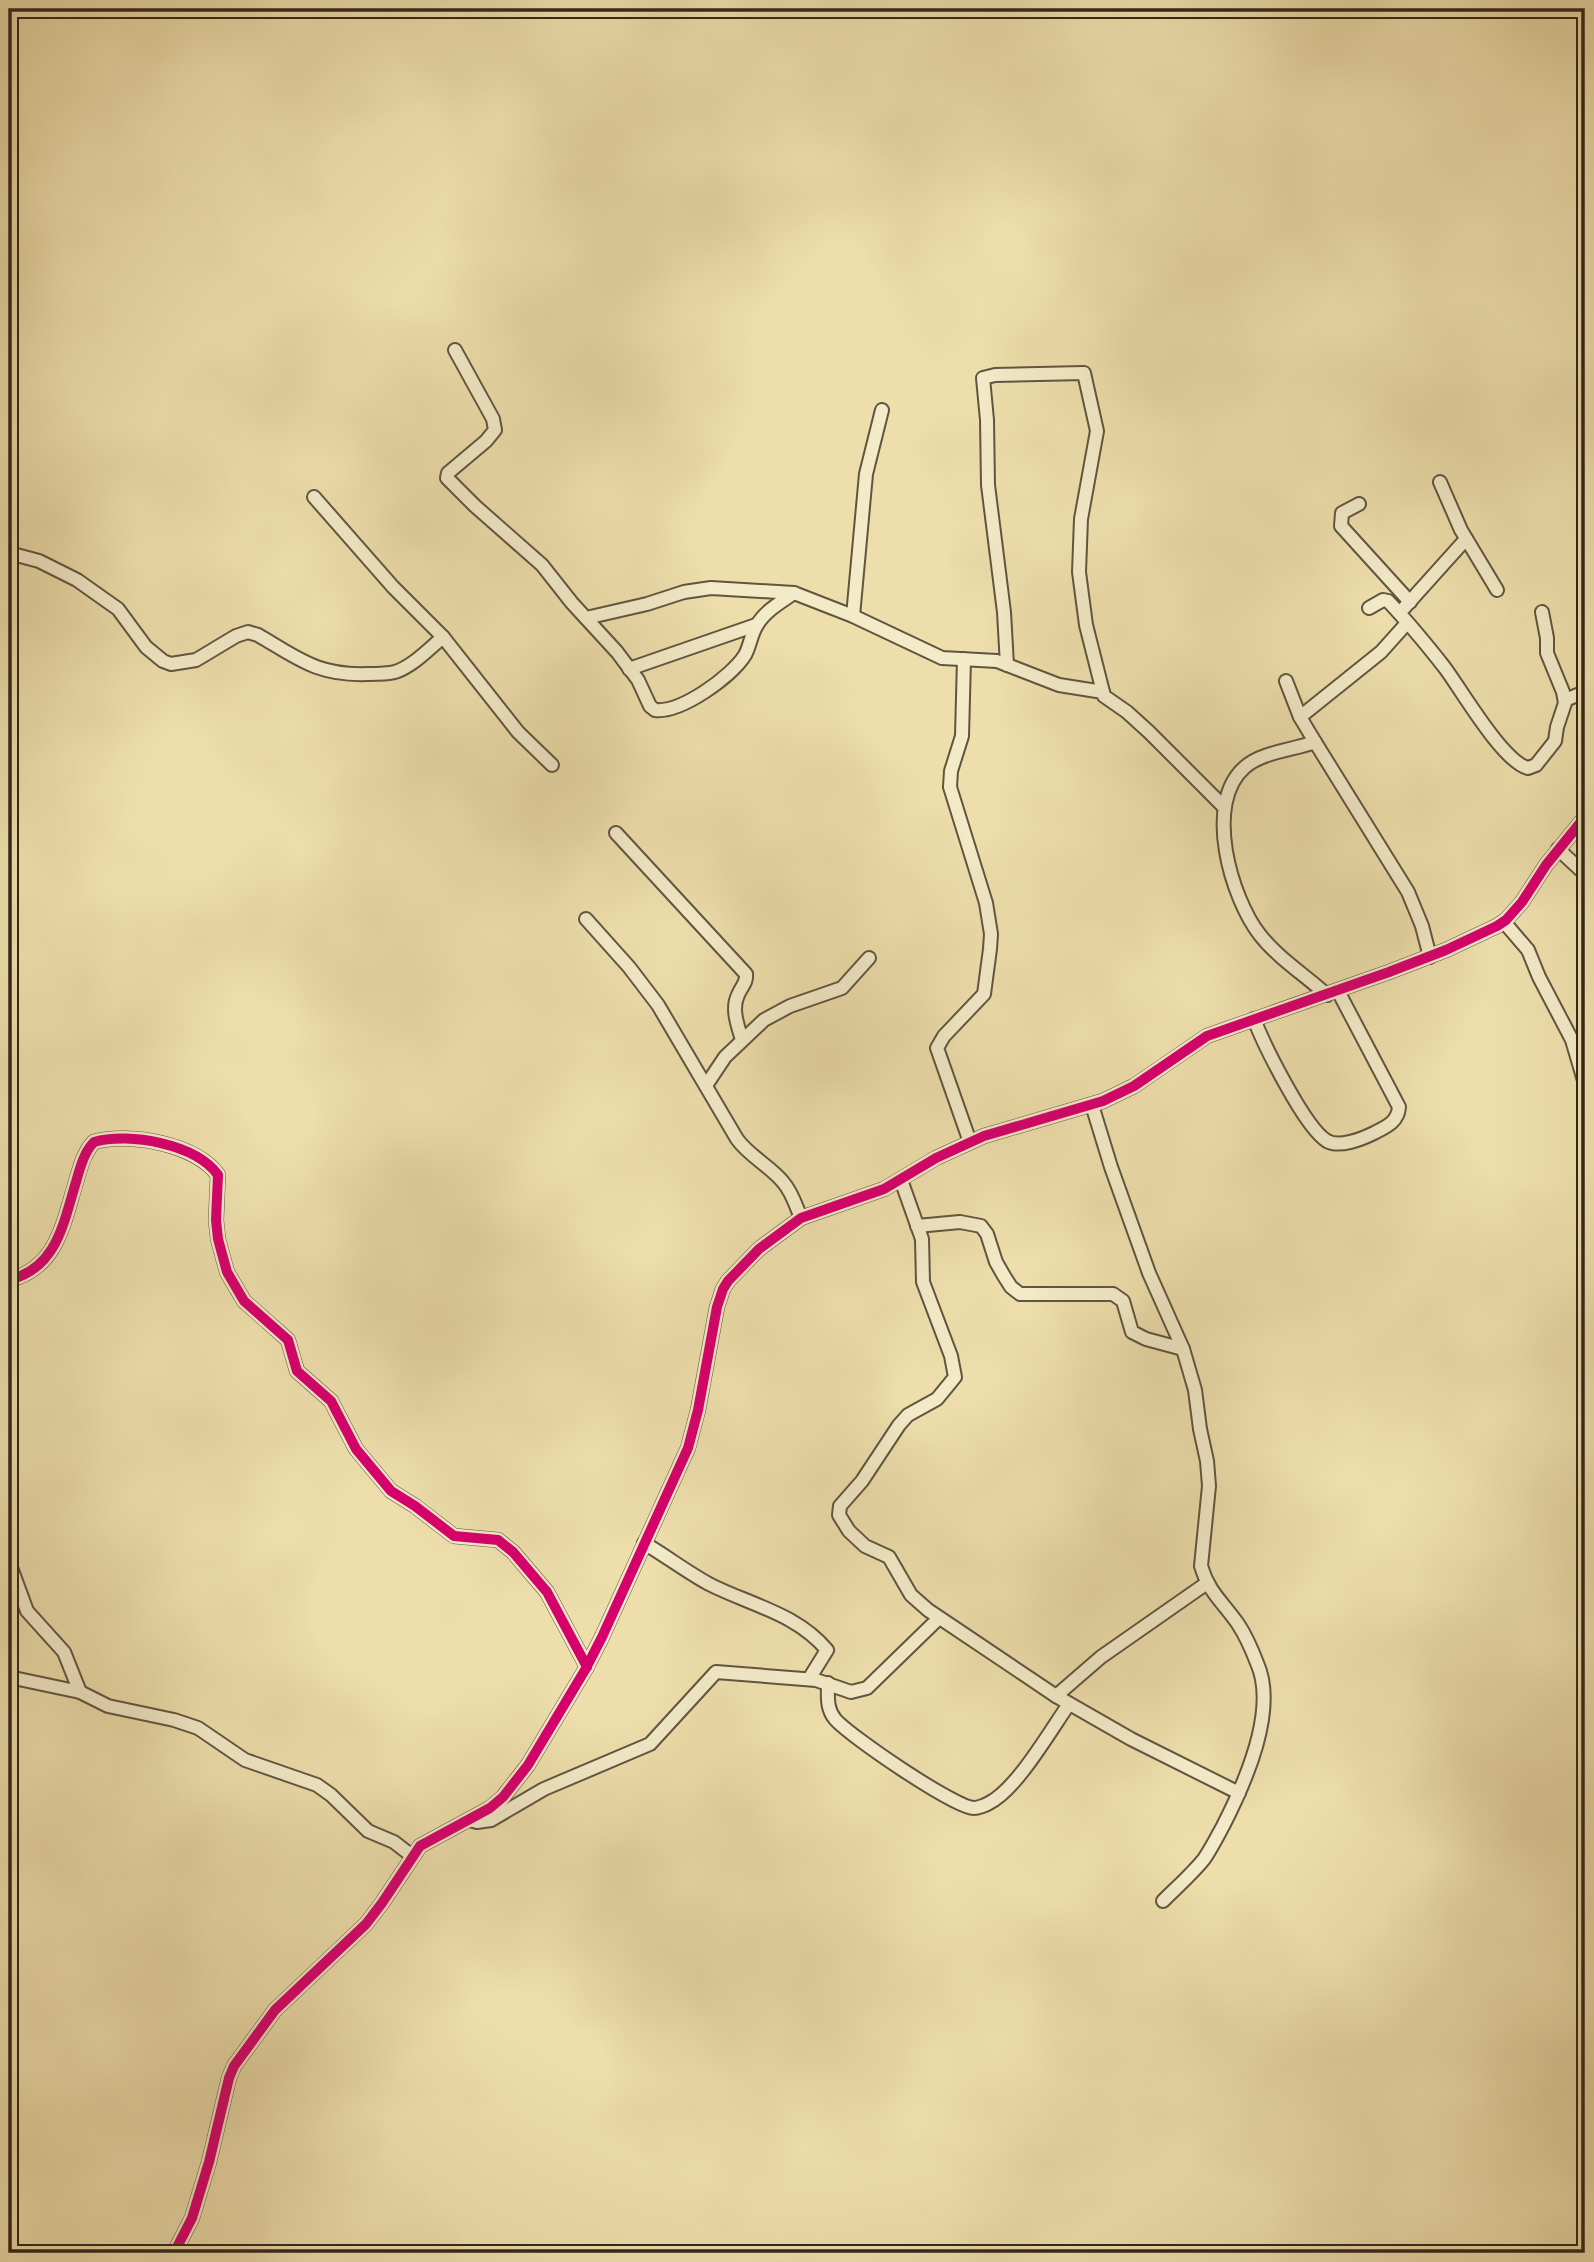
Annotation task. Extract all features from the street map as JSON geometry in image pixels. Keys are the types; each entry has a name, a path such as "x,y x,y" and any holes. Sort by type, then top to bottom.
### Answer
{"street":[{"path":"455,350 493,419 495,430 486,442 448,473 447,477 475,506 542,565 617,652 653,708 660,711 667,709 718,684 734,670 745,654 756,625 770,610 794,593"},
{"path":"1007,665 1004,612 988,485 983,378 995,375 1084,373 1096,421 1097,442 1081,519 1079,572 1086,625 1103,692 1106,698 1127,712 1224,807"},
{"path":"853,616 866,474 882,410"},
{"path":"1440,482 1466,539 1497,590"},
{"path":"314,497 393,587 443,638 518,732 552,765"},
{"path":"1359,504 1342,513 1341,526 1410,602"},
{"path":"1300,717 1381,652 1410,602 1466,539"},
{"path":"9,553 56,568 77,580 118,609 152,652 163,662 171,664 196,660 225,641 248,632 258,635 314,668 350,675 387,673 404,668 443,638"},
{"path":"586,618 647,604 684,592 711,588 794,593 853,616 942,658 997,661 1059,685 1103,692"},
{"path":"1369,608 1386,600 1443,666 1490,734 1528,768 1536,765 1555,741 1565,700 1548,656 1542,612"},
{"path":"629,669 756,625"},
{"path":"964,659 962,736 949,783 986,903 991,934 990,949 984,996 944,1036 937,1048 970,1142"},
{"path":"1286,681 1300,717 1314,742 1408,892 1422,926 1430,957"},
{"path":"1565,700 1585,692"},
{"path":"1254,1019 1266,1048 1290,1091 1322,1137 1335,1143 1357,1140 1390,1124 1397,1116 1399,1107 1333,993 1269,945 1248,917 1230,874 1224,807 1233,783 1248,764 1314,742"},
{"path":"174,2253 192,2218 234,2066 275,2010 366,1924 412,1856 429,1840 490,1808 515,1782 587,1667 688,1448 698,1410 715,1317 727,1281 759,1250 801,1218 860,1198 901,1180 936,1158 970,1142 1091,1105 1134,1086 1208,1036 1430,957 1504,922 1585,817"},
{"path":"616,833 746,974 747,980 738,995 735,1007 742,1040"},
{"path":"1559,849 1585,874"},
{"path":"586,919 659,1005 742,1145 788,1187 801,1218"},
{"path":"1504,922 1528,950 1572,1040 1585,1084"},
{"path":"707,1084 725,1058 764,1020 774,1013 844,987 869,958"},
{"path":"1091,1105 1149,1273 1183,1349 1195,1390 1209,1486 1201,1566 1215,1597 1237,1623 1264,1682 1265,1696 1257,1741 1250,1769 1239,1793 1205,1857 1163,1901"},
{"path":"9,1280 31,1272 43,1263 64,1223 84,1157 94,1142 144,1140 168,1145 203,1162 218,1175 216,1227 227,1272 250,1307 288,1340 298,1372 331,1401 356,1449 391,1491 454,1536 498,1541 513,1552 547,1592 587,1667"},
{"path":"901,1180 922,1243 923,1282 951,1356 955,1377 937,1399 908,1415 899,1424 871,1468 842,1502 838,1511 843,1522 858,1540 889,1557 911,1595 939,1618 1069,1704 1131,1739 1239,1793"},
{"path":"917,1226 960,1222 981,1226 987,1234 996,1262 1015,1291 1029,1296 1113,1294 1123,1301 1130,1329 1134,1334 1183,1349"},
{"path":"644,1543 708,1583 782,1614 807,1631 827,1650 809,1679"},
{"path":"9,1562 27,1611 64,1652 80,1692"},
{"path":"1056,1696 1101,1657 1207,1583"},
{"path":"469,1820 491,1820 544,1789 650,1744 716,1671 809,1679 851,1692 867,1688 939,1618"},
{"path":"9,1677 80,1692 108,1706 192,1725 245,1760 312,1783 331,1795 371,1833 394,1842 412,1856"},
{"path":"828,1683 828,1707 848,1732 950,1798 973,1808 989,1804 1004,1792 1069,1704"}],"cycle path":[{"path":"174,2253 192,2218 234,2066 275,2010 366,1924 420,1846 490,1808 503,1797 528,1765 585,1670 688,1448 723,1289 759,1249 801,1218 884,1189 936,1158 984,1136 1103,1101 1134,1086 1207,1036 1389,972 1497,926 1522,902 1546,865 1585,817"},
{"path":"9,1280 38,1266 48,1255 62,1228 83,1161 94,1142 125,1139 161,1143 194,1155 208,1164 218,1175 218,1239 227,1272 244,1301 288,1340 297,1371 331,1401 356,1449 391,1491 454,1536 498,1540 513,1552 547,1592 587,1667"}]}
